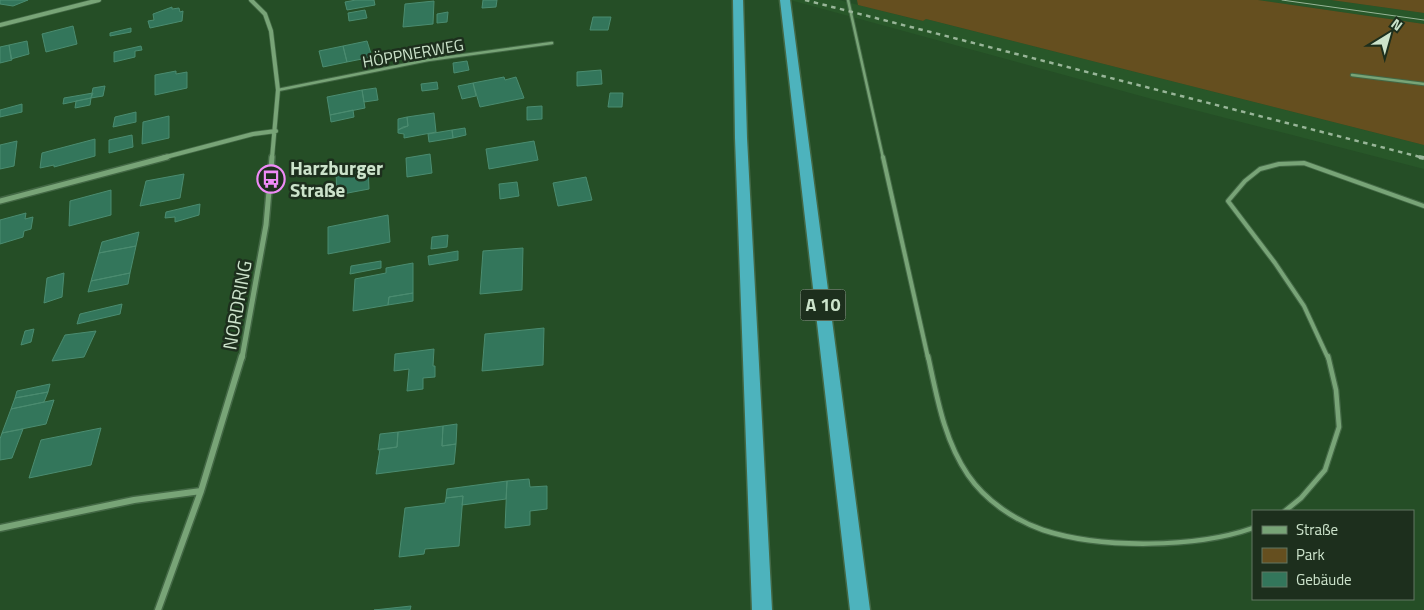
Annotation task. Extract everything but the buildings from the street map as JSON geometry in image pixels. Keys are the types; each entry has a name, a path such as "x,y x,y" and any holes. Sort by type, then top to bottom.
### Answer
{"highway":[{"path":"738,0 742,147 762,610"},
{"name":"A 10","path":"785,0 860,610"}],"street":[{"path":"0,25 99,0"},
{"name":"NORDRING","path":"158,610 201,491 241,362 266,224 276,131 278,90 271,31 265,14 251,0"},
{"path":"0,201 253,134 276,131"},
{"path":"0,528 134,500 201,491"}],"lane":[{"path":"848,0 941,414 957,457 968,475 982,492 1016,517 1053,533 1104,540 1188,541 1219,538 1252,528"},
{"name":"HÖPPNERWEG","path":"278,90 428,60 552,43"},
{"path":"1352,75 1424,84"},
{"path":"1286,510 1302,498 1325,470 1339,427 1336,390 1327,354 1304,306 1228,200 1244,181 1262,168 1284,162 1304,163 1424,206"}],"shaded area":[{"path":"790,0 839,0 922,21 926,19 1424,145 1424,169 1152,99"},
{"path":"1258,0 1331,0 1424,13 1424,24"}],"green space":[{"path":"857,0 1258,0 1424,24 1424,145 926,19 923,21 858,5"},
{"path":"1331,0 1424,0 1424,13"}],"tram line":[{"path":"1282,0 1424,20"}],"railway":[{"path":"805,0 1424,158 1419,157"}],"place":[{"name":"Harzburger Straße","path":"271,179"}]}
